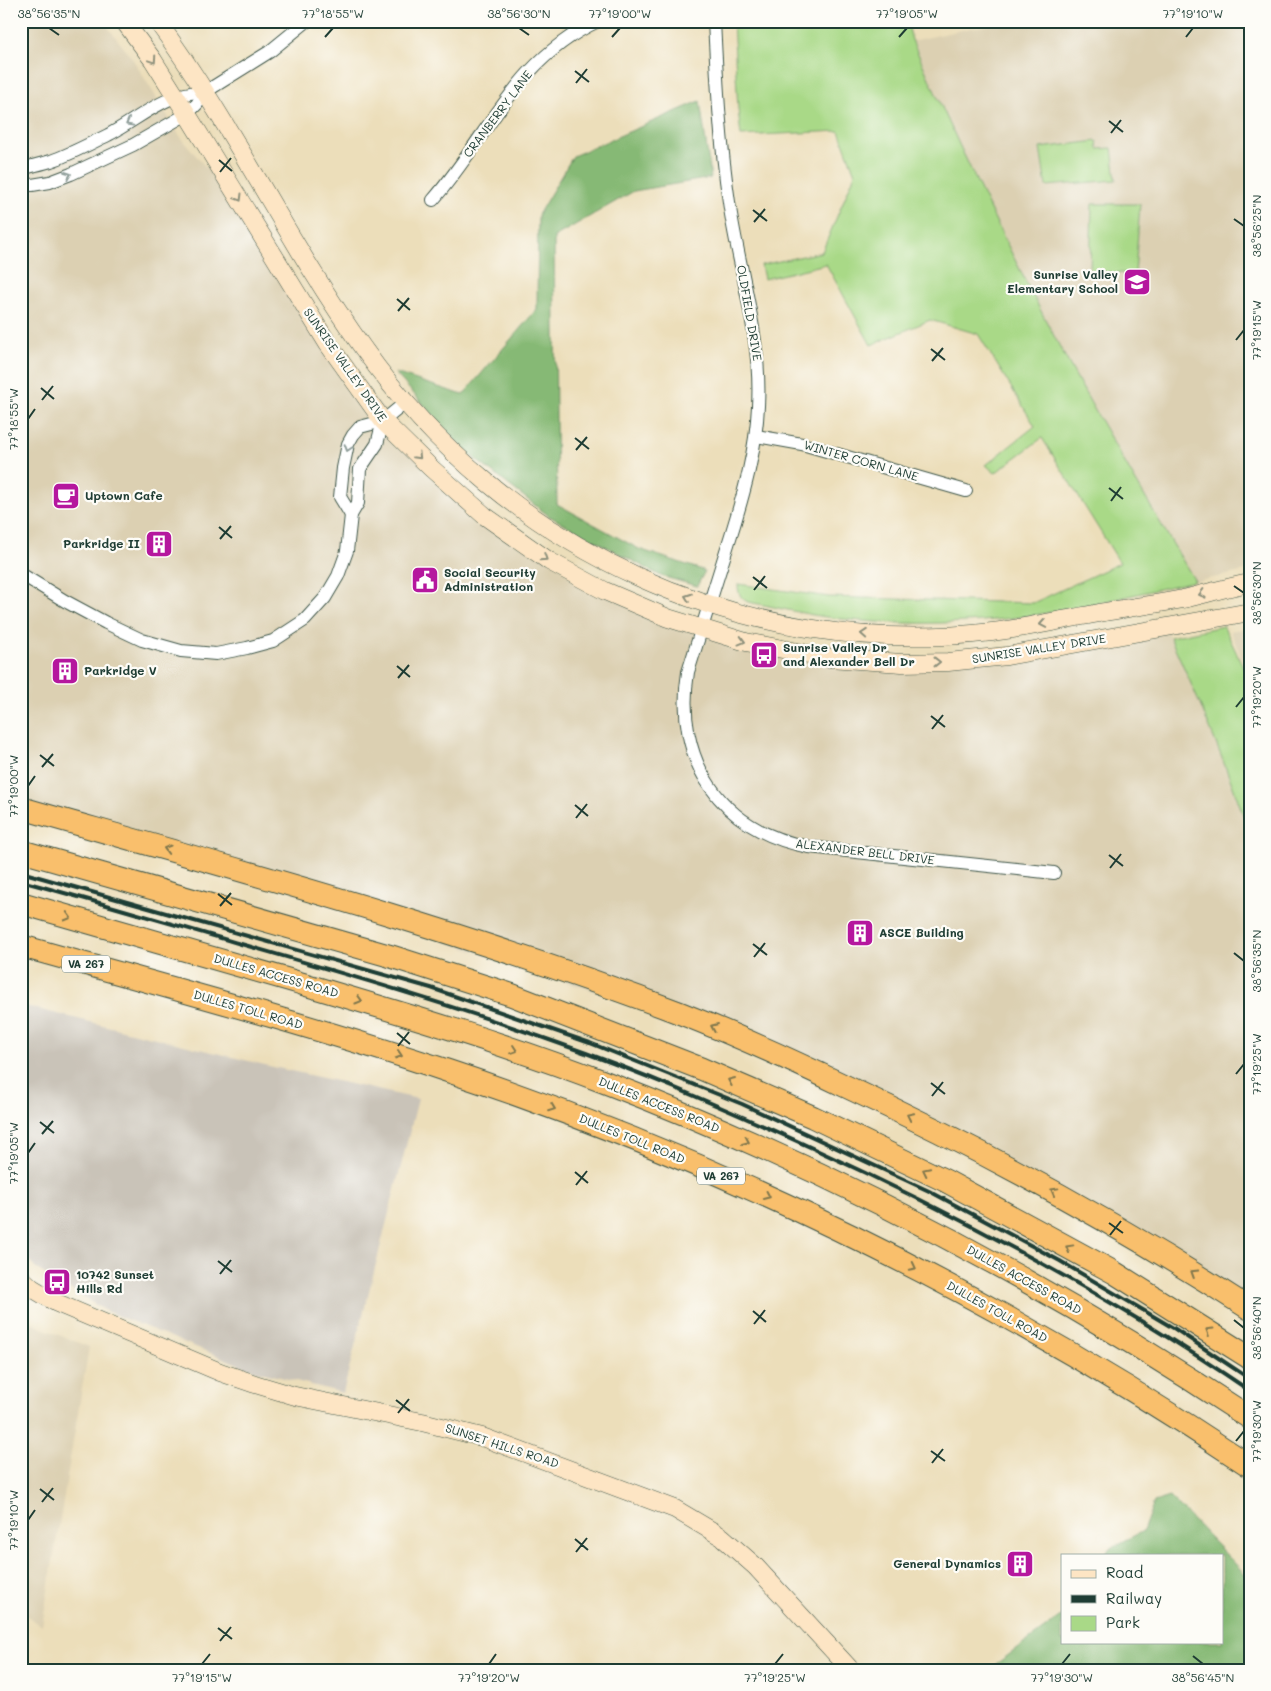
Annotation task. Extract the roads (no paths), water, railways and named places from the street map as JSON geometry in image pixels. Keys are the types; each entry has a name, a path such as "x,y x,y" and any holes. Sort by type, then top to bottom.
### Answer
{"highway":[{"path":"21,800 139,842"},
{"path":"21,808 439,928 527,957 682,1014 894,1108 1032,1179 1102,1218 1250,1309"},
{"path":"21,851 390,956 512,995 702,1068 814,1117 946,1181 1115,1273 1250,1358"},
{"name":"DULLES ACCESS ROAD","path":"21,903 421,1018 607,1083 718,1128 900,1214 1042,1289 1114,1331 1250,1418"},
{"name":"DULLES TOLL ROAD","path":"21,946 354,1040 450,1071 598,1125 690,1162 834,1228 928,1275 1023,1326 1149,1400 1250,1466"},
{"path":"21,953 150,982"}],"main road":[{"name":"SUNRISE VALLEY DRIVE","path":"124,21 153,60 188,114 306,309 349,375 383,421 478,510 549,561 612,595 701,629 754,644 829,658 902,662 948,662 1048,650 1250,612"},
{"name":"SUNRISE VALLEY DRIVE","path":"157,21 205,92 336,309 362,348 405,403 443,443 514,504 571,543 633,575 709,605 807,627 846,633 926,637 992,632 1023,627 1184,599 1250,583"},
{"name":"SUNSET HILLS ROAD","path":"21,1278 32,1288 57,1303 220,1372 295,1396 422,1422 482,1437 675,1509 722,1538 754,1566 851,1670"}],"street":[{"path":"21,184 32,185 50,182 79,171 133,145 188,114 205,92 269,52 307,21"},
{"name":"CRANBERRY LANE","path":"433,200 449,182 506,98 531,68 573,34 598,21"},
{"name":"OLDFIELD DRIVE","path":"701,629 751,464 756,436 758,406 755,336 738,256 725,169 719,110 714,21"},
{"path":"21,169 51,161 79,149 125,126 176,96 192,91 205,92"},
{"path":"351,515 340,497 348,444 360,427 383,421 405,403"},
{"path":"21,574 106,623 142,640 180,651 216,654 273,641 305,620 324,598 338,576 347,552 351,515 358,503 360,469 377,444 383,421"},
{"name":"WINTER CORN LANE","path":"756,436 802,444 966,491"},
{"name":"ALEXANDER BELL DRIVE","path":"701,629 684,691 687,733 692,752 710,788 724,804 746,822 774,838 809,847 1054,874"}],"railway":[{"path":"21,872 431,988 590,1043 742,1104 929,1191 1060,1261 1175,1329 1250,1379"},
{"path":"21,881 438,1003 516,1028 620,1066 684,1092 810,1147 979,1230 1144,1323 1250,1391"}],"place":[{"name":"Sunrise Valley Elementary School","path":"1137,282"},
{"name":"Uptown Cafe","path":"66,496"},
{"name":"Parkridge II","path":"159,544"},
{"name":"Social Security Administration","path":"425,580"},
{"name":"Sunrise Valley Dr and Alexander Bell Dr","path":"764,655"},
{"name":"Parkridge V","path":"65,671"},
{"name":"ASCE Building","path":"860,933"},
{"name":"10742 Sunset Hills Rd","path":"57,1282"},
{"name":"General Dynamics","path":"1020,1564"}]}
